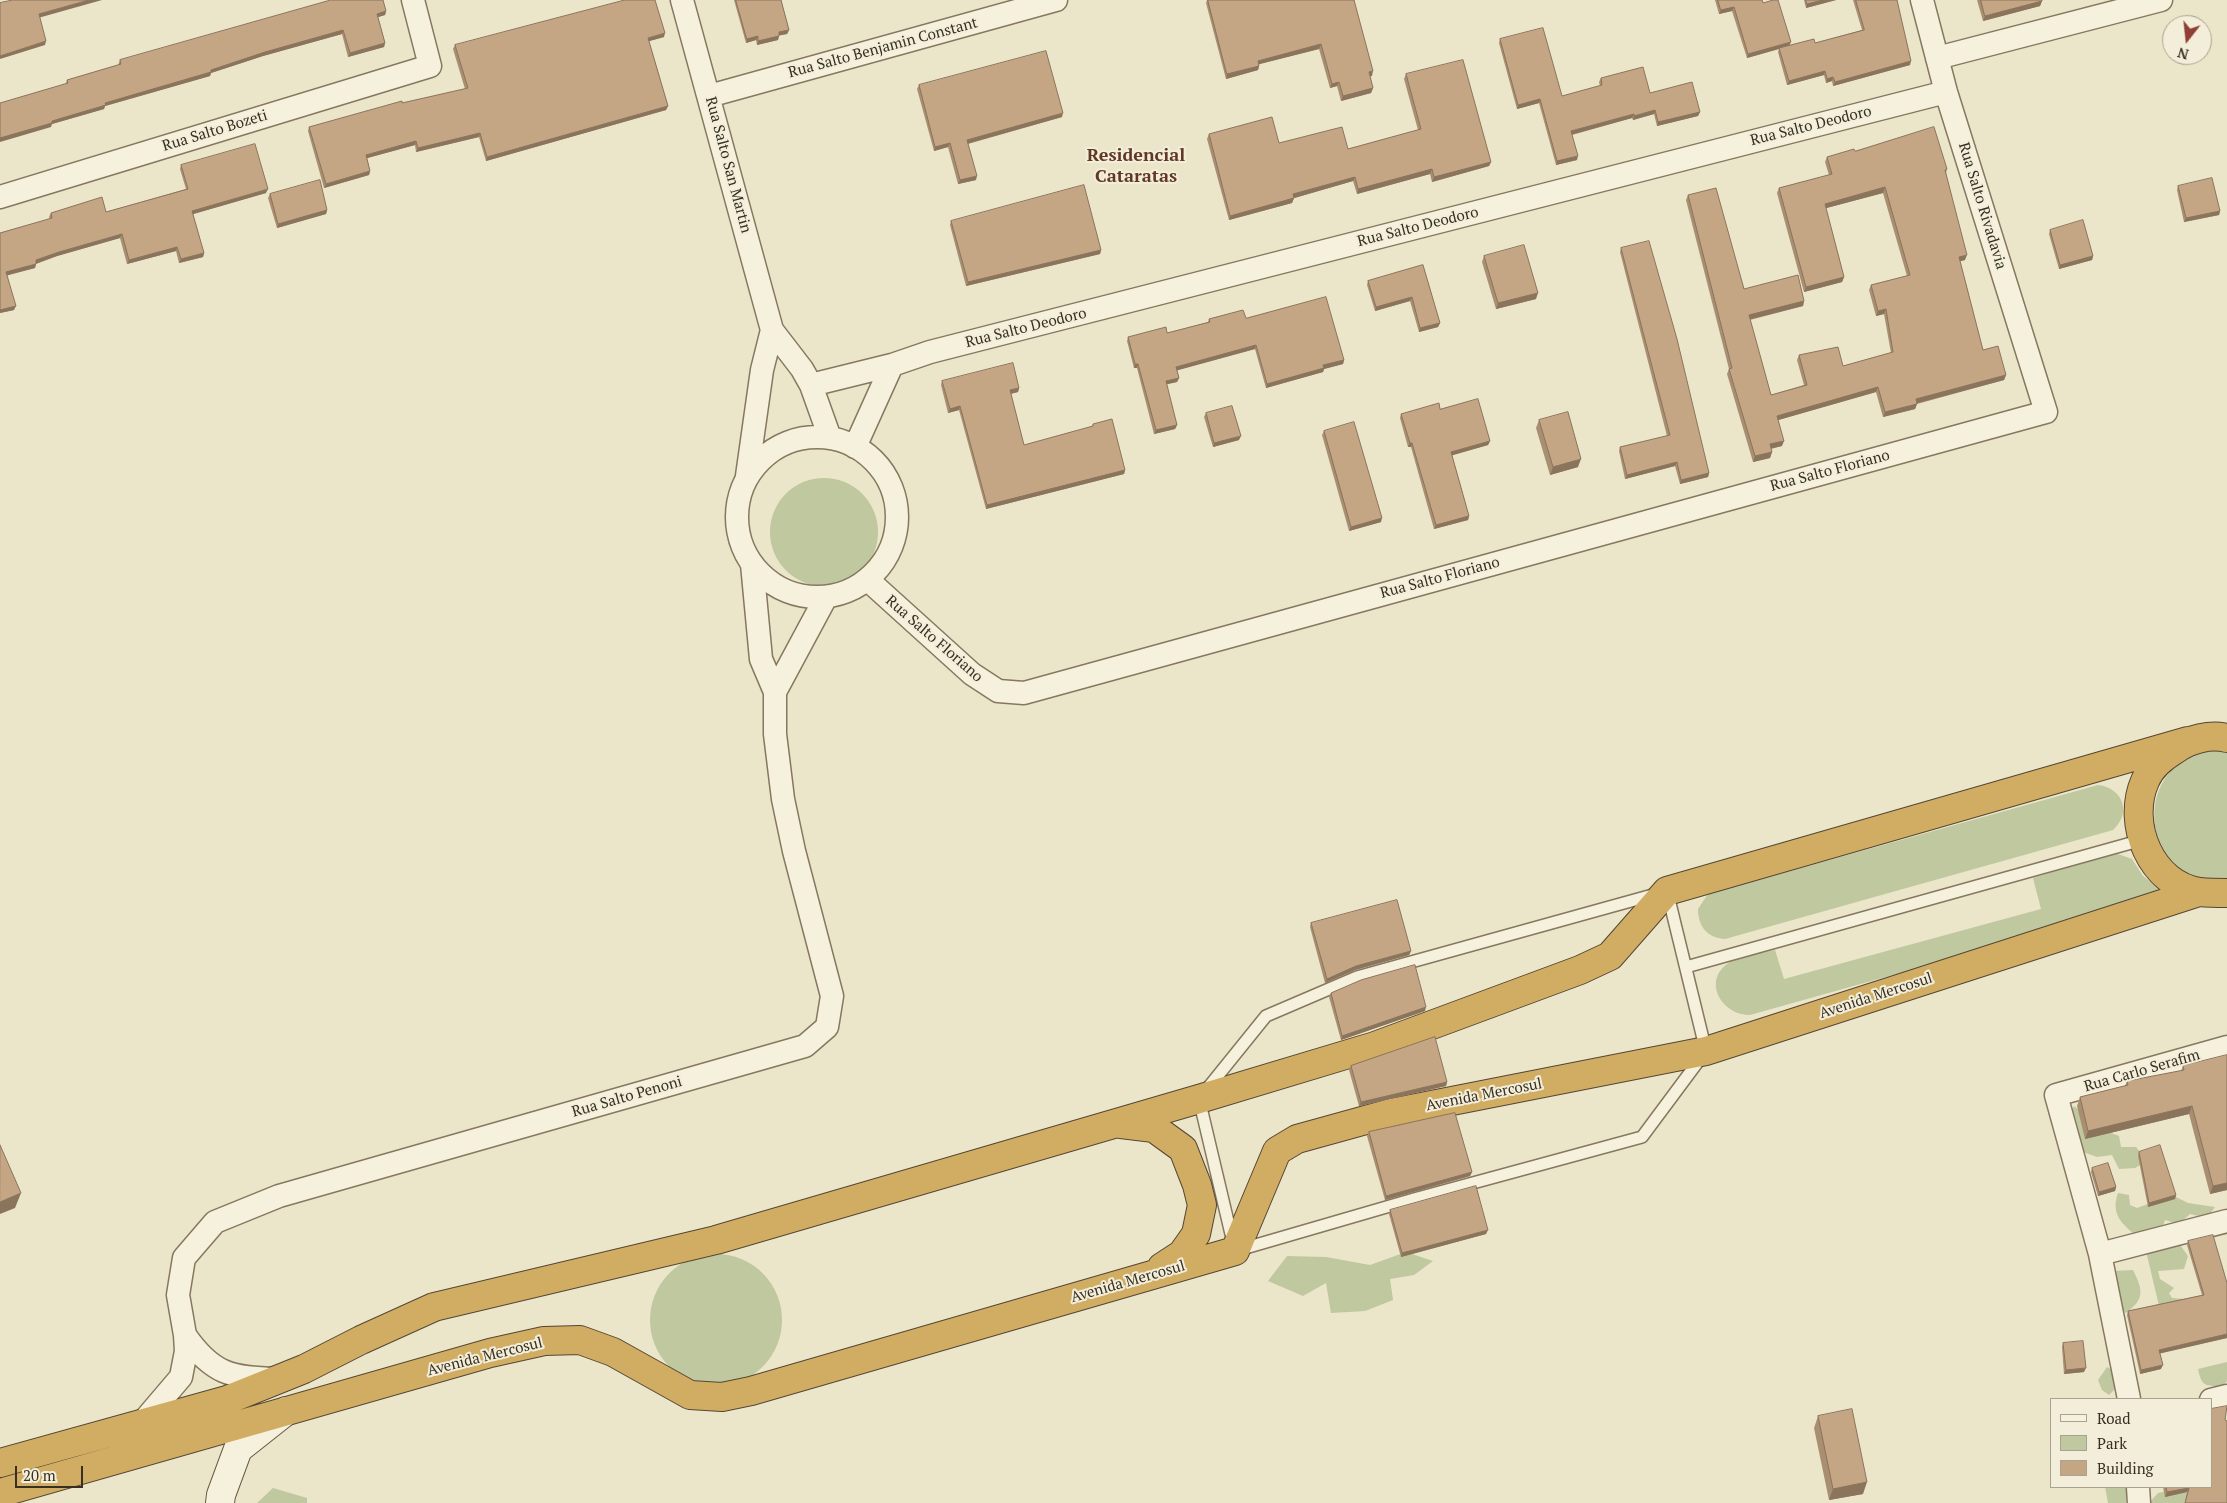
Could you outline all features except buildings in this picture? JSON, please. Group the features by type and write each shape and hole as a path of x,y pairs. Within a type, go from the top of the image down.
{"highway":[{"name":"Avenida Mercosul","path":"1667,891 2188,741 2219,736 2227,738"},
{"name":"Avenida Mercosul","path":"2188,741 2160,760 2145,781 2138,808 2142,840 2154,863 2173,881 2199,892"},
{"path":"0,1463 227,1400 278,1379 434,1307 716,1240 1375,1046 1580,970 1610,956 1667,891"},
{"name":"Avenida Mercosul","path":"0,1494 490,1353 544,1342 580,1340 613,1352 690,1395 722,1397 751,1391 1235,1251 1277,1151 1297,1139 1391,1113 1706,1052 2199,892 2227,893"},
{"path":"1114,1124 1154,1128 1183,1149 1197,1185 1202,1205 1196,1234 1182,1254 1148,1276"}],"main road":[{"path":"220,1503 221,1495 238,1448 286,1411"}],"street":[{"name":"Rua Salto Bozeti","path":"0,197 430,66 413,0"},
{"name":"Rua Salto San Martin","path":"682,0 772,330 811,385 830,438"},
{"name":"Rua Salto Benjamin Constant","path":"709,96 1056,0"},
{"name":"Rua Salto Rivadavia","path":"1922,0 1946,92 2046,412"},
{"path":"1937,58 2161,0"},
{"name":"Rua Salto Deodoro","path":"811,385 892,365 940,350 1946,92"},
{"name":"Rua Salto San Martin","path":"747,476 762,370 772,330"},
{"path":"855,447 892,365"},
{"name":"Rua Salto Floriano","path":"868,580 972,674 998,691 1024,693 2046,412"},
{"path":"808,437 830,438 855,447 876,463 890,485 897,510 895,536 885,560 868,580 848,592 826,597 804,597 782,590 760,575 744,553 736,528 737,501 747,476 764,456 787,442 808,437"},
{"name":"Rua Salto Penoni","path":"141,1424 182,1377 186,1351 186,1335 178,1295 184,1258 215,1222 279,1196 805,1046 827,1026 832,996 782,799 775,734 775,692 761,659 752,564"},
{"name":"Rua Salto Penoni","path":"775,692 826,597"},
{"name":"Rua Carlo Serafim","path":"2100,1254 2056,1095 2227,1046"},
{"path":"2129,1398 2100,1254 2227,1221"},
{"name":"Rua Salto Penoni","path":"186,1335 200,1356 219,1370 238,1376 278,1379"},
{"path":"2212,1400 2227,1396"},
{"path":"2138,1488 2139,1503"}],"lane":[{"path":"1686,967 2142,840"},
{"path":"1667,891 1686,967 1706,1052 1642,1137 1235,1251 1199,1099 1266,1016 1357,977 1667,891"}],"green space":[{"path":"824,478 845,482 862,494 874,511 878,532 874,553 862,570 845,582 824,586 803,582 786,570 774,553 770,532 774,511 786,494 803,482"},
{"path":"2210,751 2227,751 2227,881 2198,878 2189,875 2176,866 2160,842 2154,813 2156,798 2170,772 2188,759"},
{"path":"2098,785 2114,791 2122,802 2122,816 2113,830 1725,939 1709,934 1702,926 1698,915 1698,909 1708,894"},
{"path":"2115,853 2132,859 2143,876 2158,887 2159,893 2153,902 1750,1015 1731,1009 1723,1003 1718,995 1716,987 1717,978 1721,969 1730,962 1752,954 1775,950 1784,979 2041,909 2033,878"},
{"path":"2074,1106 2106,1131 2119,1136 2121,1147 2136,1147 2140,1152 2142,1164 2135,1168 2119,1169 2112,1155 2097,1157 2075,1149 2069,1113"},
{"path":"2118,1193 2129,1195 2130,1205 2137,1208 2172,1195 2188,1203 2215,1207 2207,1218 2190,1214 2179,1224 2165,1220 2161,1231 2139,1238 2123,1224 2117,1213 2116,1201"},
{"path":"2178,1242 2188,1256 2184,1269 2158,1271 2160,1279 2174,1288 2169,1293 2172,1298 2184,1299 2160,1310 2146,1251"},
{"path":"1406,1252 1433,1261 1414,1275 1390,1279 1393,1300 1365,1311 1331,1313 1326,1283 1303,1296 1268,1281 1287,1256 1326,1257 1370,1265"},
{"path":"716,1254 729,1255 741,1259 763,1273 777,1295 781,1307 781,1333 777,1345 763,1367 741,1381 729,1385 716,1386 703,1385 691,1381 669,1367 655,1345 651,1333 650,1320 651,1307 655,1295 669,1273 691,1259 703,1255"},
{"path":"2133,1270 2139,1283 2140,1294 2137,1303 2126,1313 2116,1305 2113,1271"},
{"path":"2227,1362 2227,1381 2223,1386 2208,1385 2203,1382 2198,1369"},
{"path":"2107,1367 2123,1375 2119,1385 2109,1395 2102,1390 2098,1380"},
{"path":"273,1488 307,1498 307,1503 257,1503"},
{"path":"2105,1488 2127,1488 2126,1503 2108,1503"},
{"path":"2186,1488 2191,1498 2189,1503 2149,1503 2158,1493"}],"district":[{"name":"Residencial Cataratas","path":"1136,166"}]}
